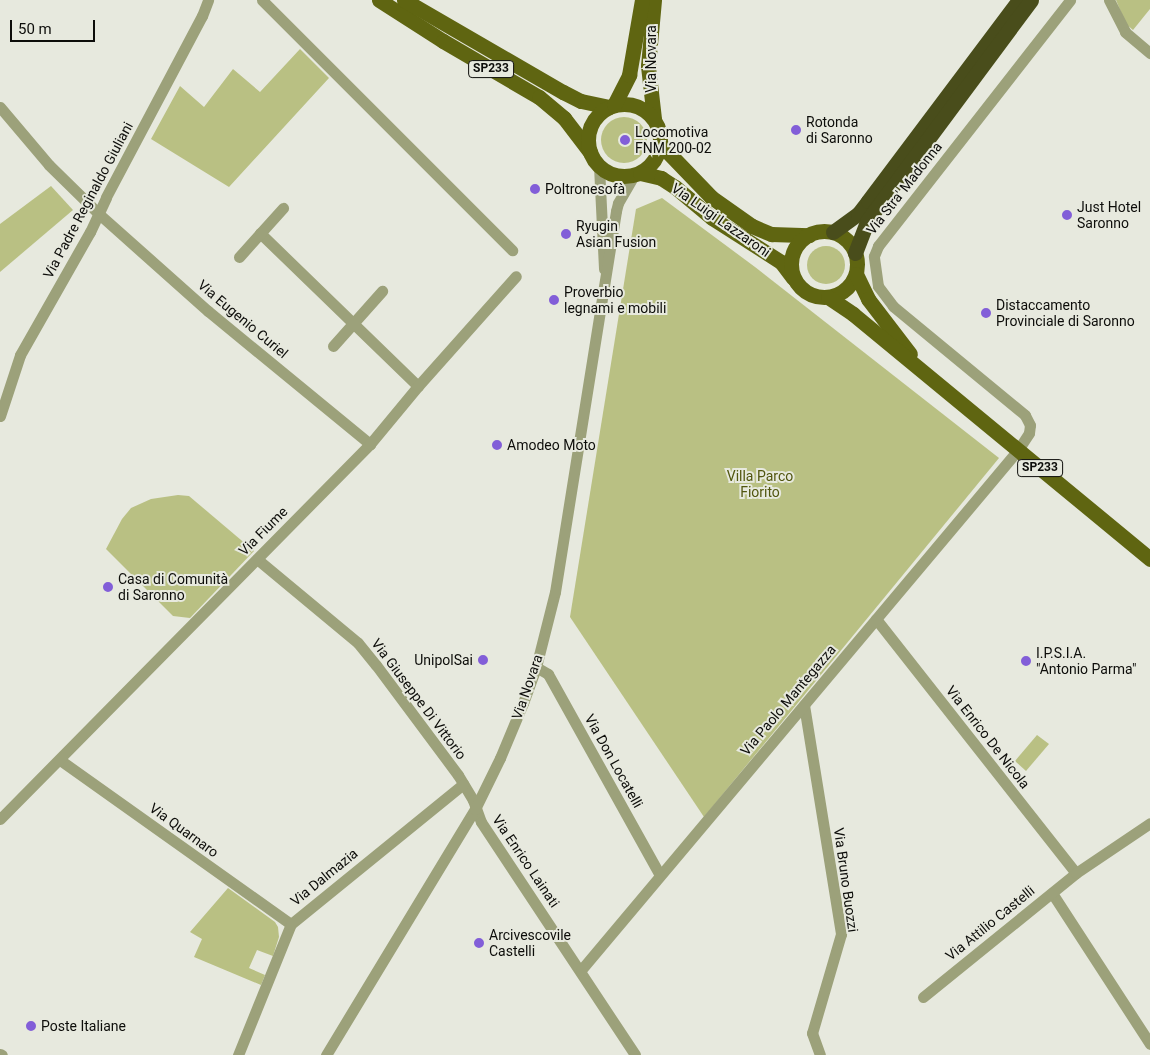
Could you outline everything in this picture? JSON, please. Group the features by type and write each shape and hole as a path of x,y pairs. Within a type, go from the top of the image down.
{"highway":[{"path":"833,232 858,214 1019,0"},
{"path":"855,253 867,221 1031,0"}],"main road":[{"name":"SP233","path":"379,0 443,41 539,97 564,118 599,166 609,173 621,176 637,174"},
{"name":"SP233","path":"404,0 581,101 611,106 625,103 636,105 654,119"},
{"name":"Via Novara","path":"611,106 629,75 642,0"},
{"name":"Via Novara","path":"654,0 648,66 654,119"},
{"path":"590,152 588,138 591,126 598,114 611,106"},
{"path":"637,174 650,166 657,156 660,144 658,126 654,119"},
{"name":"Via Luigi Lazzaroni","path":"660,144 711,197 752,226 771,234 809,235"},
{"name":"Via Luigi Lazzaroni","path":"637,174 661,178 675,187 712,218 781,262 794,280"},
{"path":"794,280 791,264 794,249 809,235 817,232 833,232 850,244 855,253"},
{"name":"SP233","path":"855,253 857,263 856,274 868,299 929,378"},
{"path":"828,297 845,290 856,274"},
{"name":"SP233","path":"794,280 809,294 828,297 853,314 1150,559"}],"street":[{"name":"Via Padre Reginaldo Giuliani","path":"0,416 20,355 99,214 106,197 202,16 208,0"},
{"path":"262,0 512,250"},
{"name":"Via Stra' Madonna","path":"1018,450 1029,433 1030,425 1025,415 893,306 878,286 874,256 878,246 1070,0"},
{"path":"1109,0 1125,32 1150,53"},
{"name":"Via Eugenio Curiel","path":"0,107 49,165 99,214 208,311 370,444"},
{"name":"Via Novara","path":"599,166 599,202 605,274"},
{"name":"Via Novara","path":"326,1055 475,809 500,758 536,667 555,592 618,202 637,174"},
{"path":"239,257 283,208"},
{"path":"260,233 418,386"},
{"name":"Via Fiume","path":"0,819 370,444 418,386 516,276"},
{"path":"333,346 382,291"},
{"name":"Via Paolo Mantegazza","path":"581,970 1018,450"},
{"name":"Via Giuseppe Di Vittorio","path":"257,559 358,643 463,784 473,800 475,809"},
{"name":"Via Enrico De Nicola","path":"876,619 1076,873"},
{"name":"Via Don Locatelli","path":"536,667 548,674 660,875"},
{"name":"Via Bruno Buozzi","path":"804,705 842,934 812,1033 820,1055"},
{"name":"Via Quarnaro","path":"60,760 291,924"},
{"name":"Via Dalmazia","path":"238,1055 291,924 463,784"},
{"name":"Via Enrico Lainati","path":"475,809 481,822 581,970 635,1055"},
{"name":"Via Attilio Castelli","path":"923,997 1076,873 1150,823"},
{"path":"1052,893 1150,1044"}],"green space":[{"path":"1116,0 1150,0 1150,9 1133,30 1126,24"},
{"path":"300,49 329,78 229,187 151,139 180,86 204,107 233,69 260,92"},
{"path":"629,117 641,123 646,131 646,149 641,157 633,162 619,163 607,157 602,149 601,135 607,123 615,118"},
{"path":"51,186 73,210 0,272 0,224"},
{"name":"Villa Parco Fiorito","path":"662,198 755,267 999,458 704,817 570,617 636,209"},
{"path":"826,246 833,247 839,252 844,258 844,272 839,278 833,283 826,284 819,283 813,278 808,272 807,265 808,258 813,252 819,247"},
{"path":"178,495 189,496 254,551 190,618 173,616 106,549 122,519 131,508 151,499"},
{"path":"1037,735 1049,744 1026,771 1015,761"},
{"path":"228,888 275,922 278,927 279,937 273,956 257,950 249,968 265,975 261,985 194,957 202,939 190,932"}],"place":[{"name":"Rotonda di Saronno","path":"796,130"},
{"name":"Locomotiva FNM 200-02","path":"625,140"},
{"name":"Poltronesofà","path":"535,189"},
{"name":"Just Hotel Saronno","path":"1067,215"},
{"name":"Ryugin Asian Fusion","path":"566,234"},
{"name":"Proverbio legnami e mobili","path":"554,300"},
{"name":"Distaccamento Provinciale di Saronno","path":"986,313"},
{"name":"Amodeo Moto","path":"497,445"},
{"name":"Casa di Comunità di Saronno","path":"108,587"},
{"name":"UnipolSai","path":"483,660"},
{"name":"I.P.S.I.A. \"Antonio Parma\"","path":"1026,661"},
{"name":"Arcivescovile Castelli","path":"479,943"},
{"name":"Poste Italiane","path":"31,1026"}]}
